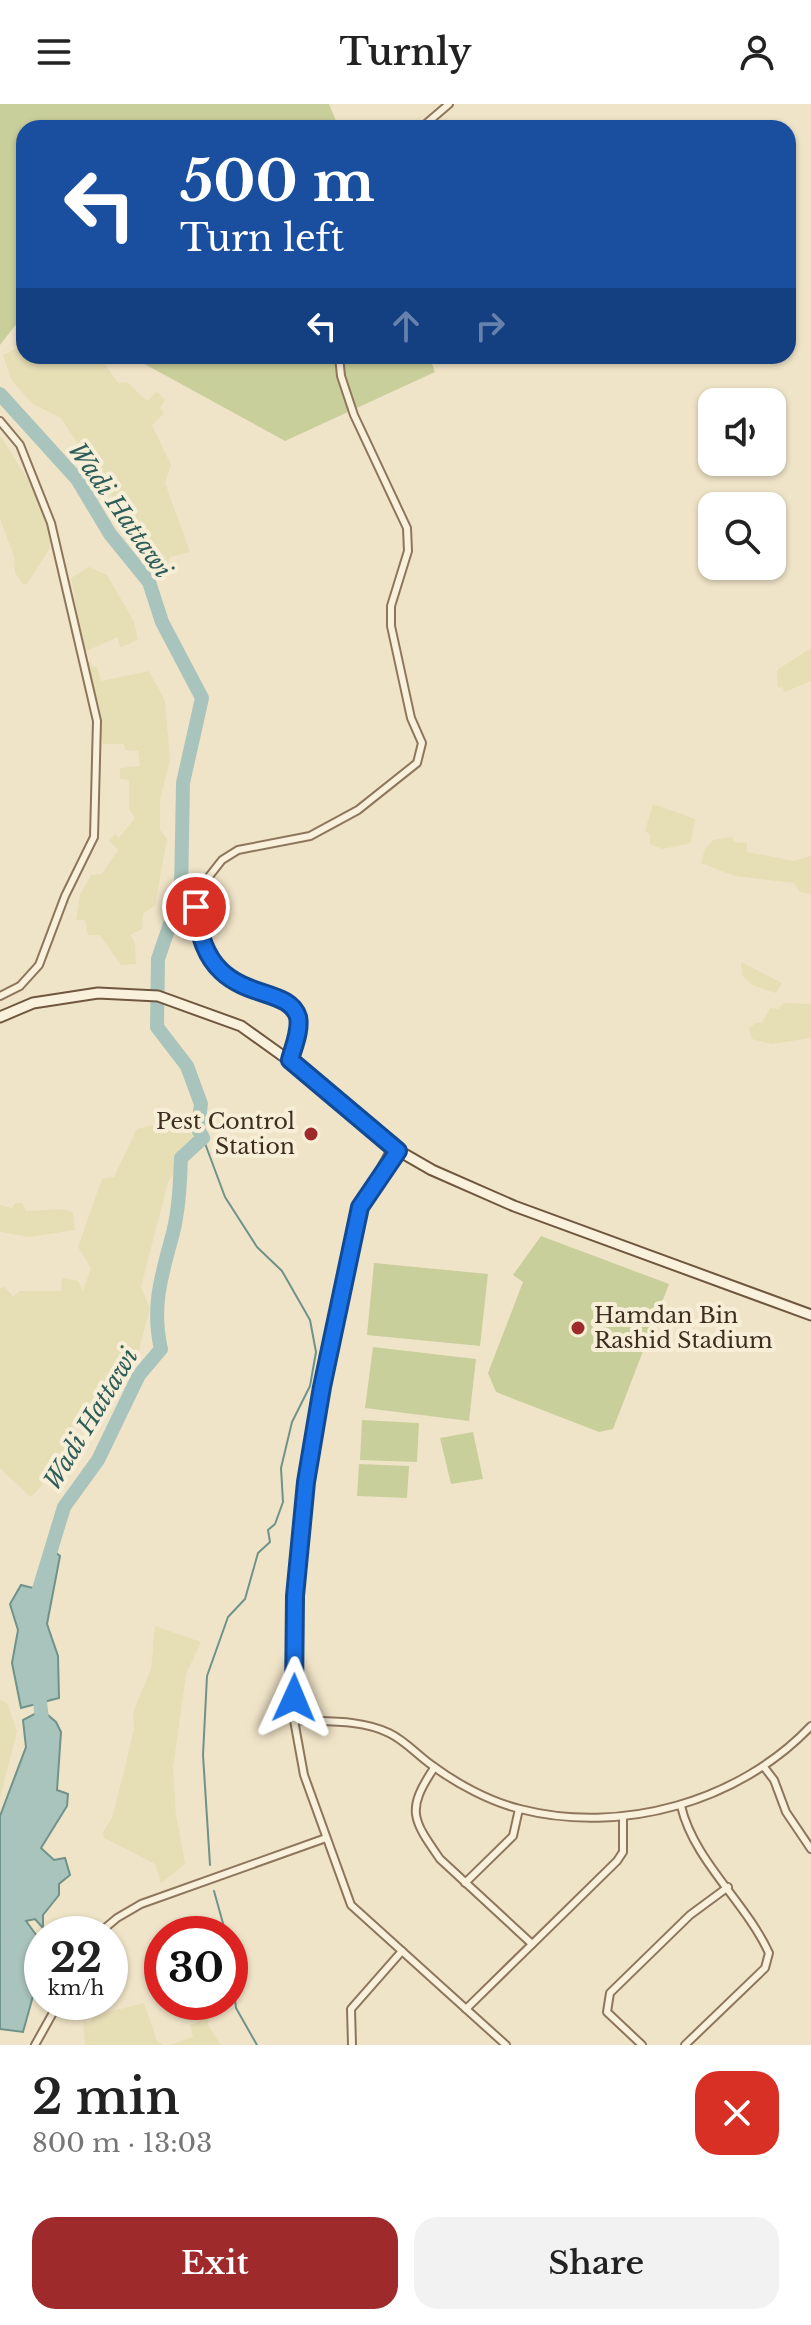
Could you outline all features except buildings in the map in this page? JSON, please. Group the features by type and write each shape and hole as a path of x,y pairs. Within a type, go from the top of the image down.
{"street":[{"path":"430,120 449,104"},
{"path":"290,1060 298,1027 296,1013 286,1004 225,976 210,960 198,926 200,888 222,860 238,850 310,836 358,810 417,763 422,743 411,718 391,626 391,606 408,551 407,528 354,415 340,364"},
{"path":"0,421 20,445 51,523 97,721 94,837 65,896 39,965 20,986 0,996"},
{"path":"2,1015 33,1003 98,993 158,996 241,1026 290,1060 395,1149 432,1170 514,1206 811,1315"},
{"path":"395,1149 360,1207 306,1482 295,1596 294,1720 304,1775 351,1905 506,2045"},
{"path":"294,1720 362,1724 380,1729 434,1768 519,1809 623,1818 681,1806 764,1767 811,1726"},
{"path":"764,1767 774,1780 786,1812 811,1849"},
{"path":"434,1768 417,1794 414,1806 417,1818 440,1859 532,1944"},
{"path":"681,1806 693,1841 764,1941 769,1960 758,1976 685,2045"},
{"path":"465,1883 513,1836 519,1809"},
{"path":"466,2009 623,1852 623,1818"},
{"path":"120,1916 141,1904 326,1838"},
{"path":"642,2045 607,2012 610,1993 690,1915 728,1887"},
{"path":"352,2045 351,2009 402,1951"},
{"path":"35,2045 49,2020"}],"shaded area":[{"path":"16,349 16,364 105,364 118,383 127,382 147,401 157,392 165,400 160,408 164,413 152,425 171,465 165,483 190,552 170,557 168,564 159,568 61,418 33,404 12,381 3,355"},
{"path":"0,435 37,494 50,532 50,548 27,584 23,585 15,572 14,556 0,519"},
{"path":"89,567 107,575 134,622 138,639 120,647 118,637 84,652 71,578"},
{"path":"811,648 811,681 785,692 782,687 778,688 777,670"},
{"path":"90,661 92,667 97,666 101,681 149,671 165,701 170,760 160,800 160,830 167,839 155,905 143,914 142,929 130,935 135,943 136,964 121,965 100,935 88,935 85,920 76,920 80,895 91,875 102,874 118,850 109,840 115,834 119,838 135,818 129,809 129,780 120,779 120,768 140,766 138,751 125,750 124,744 103,744 86,662"},
{"path":"653,804 695,819 691,843 663,849 650,844 650,834 645,831"},
{"path":"732,837 734,842 747,843 747,852 794,861 811,856 811,894 800,892 794,883 735,876 701,863 705,849 713,840"},
{"path":"741,962 782,983 776,993 752,985 742,975"},
{"path":"784,1003 811,1004 811,1038 771,1044 752,1039 749,1029 755,1023 762,1023 770,1008 778,1009"},
{"path":"154,1125 173,1133 178,1127 189,1126 196,1140 168,1182 141,1287 150,1308 139,1350 97,1407 62,1438 71,1446 69,1456 31,1497 0,1468 0,1288 5,1287 13,1297 20,1291 61,1291 62,1278 78,1281 83,1291 91,1268 78,1247 102,1179 114,1177 137,1129"},
{"path":"15,1203 22,1203 26,1211 64,1209 73,1213 75,1230 29,1237 0,1232 0,1205 12,1208"},
{"path":"155,1626 201,1642 186,1674 173,1768 176,1815 185,1864 161,1883 155,1864 104,1838 103,1832 112,1818 124,1772 134,1728 133,1712 151,1669"},
{"path":"0,1700 7,1703 17,1731 0,1798"},
{"path":"144,2003 144,2020 150,2020 157,2041 163,2045 85,2045 83,2021 128,2020 128,2007"},
{"path":"209,2020 208,2025 221,2045 170,2045 193,2037 190,2025"}],"green space":[{"path":"0,104 329,104 336,120 16,120 16,324 0,345"},
{"path":"145,364 432,364 435,372 285,441"},
{"name":"Hamdan Bin Rashid Stadium","path":"541,1236 669,1284 613,1429 599,1432 496,1392 488,1373 523,1282 513,1275"},
{"path":"374,1263 488,1274 480,1346 367,1335"},
{"path":"373,1347 476,1359 469,1421 365,1408"},
{"path":"362,1420 419,1423 417,1462 360,1460"},
{"path":"473,1432 483,1479 451,1484 440,1438"},
{"path":"359,1464 409,1466 407,1498 357,1496"}],"water":[{"path":"51,1549 60,1556 47,1624 58,1656 59,1698 21,1708 12,1663 18,1630 10,1604 21,1585 33,1588 44,1581 44,1566"},
{"path":"42,1710 56,1722 61,1732 57,1790 68,1794 67,1806 41,1848 54,1860 65,1858 70,1875 59,1884 59,1895 43,1916 24,1916 26,2020 23,2032 0,2029 0,1816 26,1747 23,1720"}],"waterway":[{"name":"Wadi Hattawi","path":"0,394 77,479 110,534 149,582 162,622 202,698 183,783 181,892 158,959 157,1027 187,1066 201,1104 198,1129 203,1138 181,1158 177,1215 158,1304 161,1349 139,1375 98,1460 64,1507 36,1599"},
{"path":"203,1138 225,1197 257,1247 282,1271 310,1320 316,1352 310,1386 292,1422 281,1468 283,1502 275,1524 268,1530 270,1542 258,1553 245,1599 228,1617 207,1676 203,1755 210,1865"},
{"name":"Wadi Hattawi","path":"38,1683 43,1730"},
{"path":"214,1891 221,1916"},
{"path":"243,2020 257,2045"}],"place":[{"name":"Pest Control Station","path":"311,1134"},
{"name":"Hamdan Bin Rashid Stadium","path":"578,1328"}],"route":[{"path":"196,907 204,951 216,969 235,982 286,1004 296,1013 298,1027 290,1060 398,1151 360,1207 322,1387 306,1482 295,1596 294,1698"}]}
